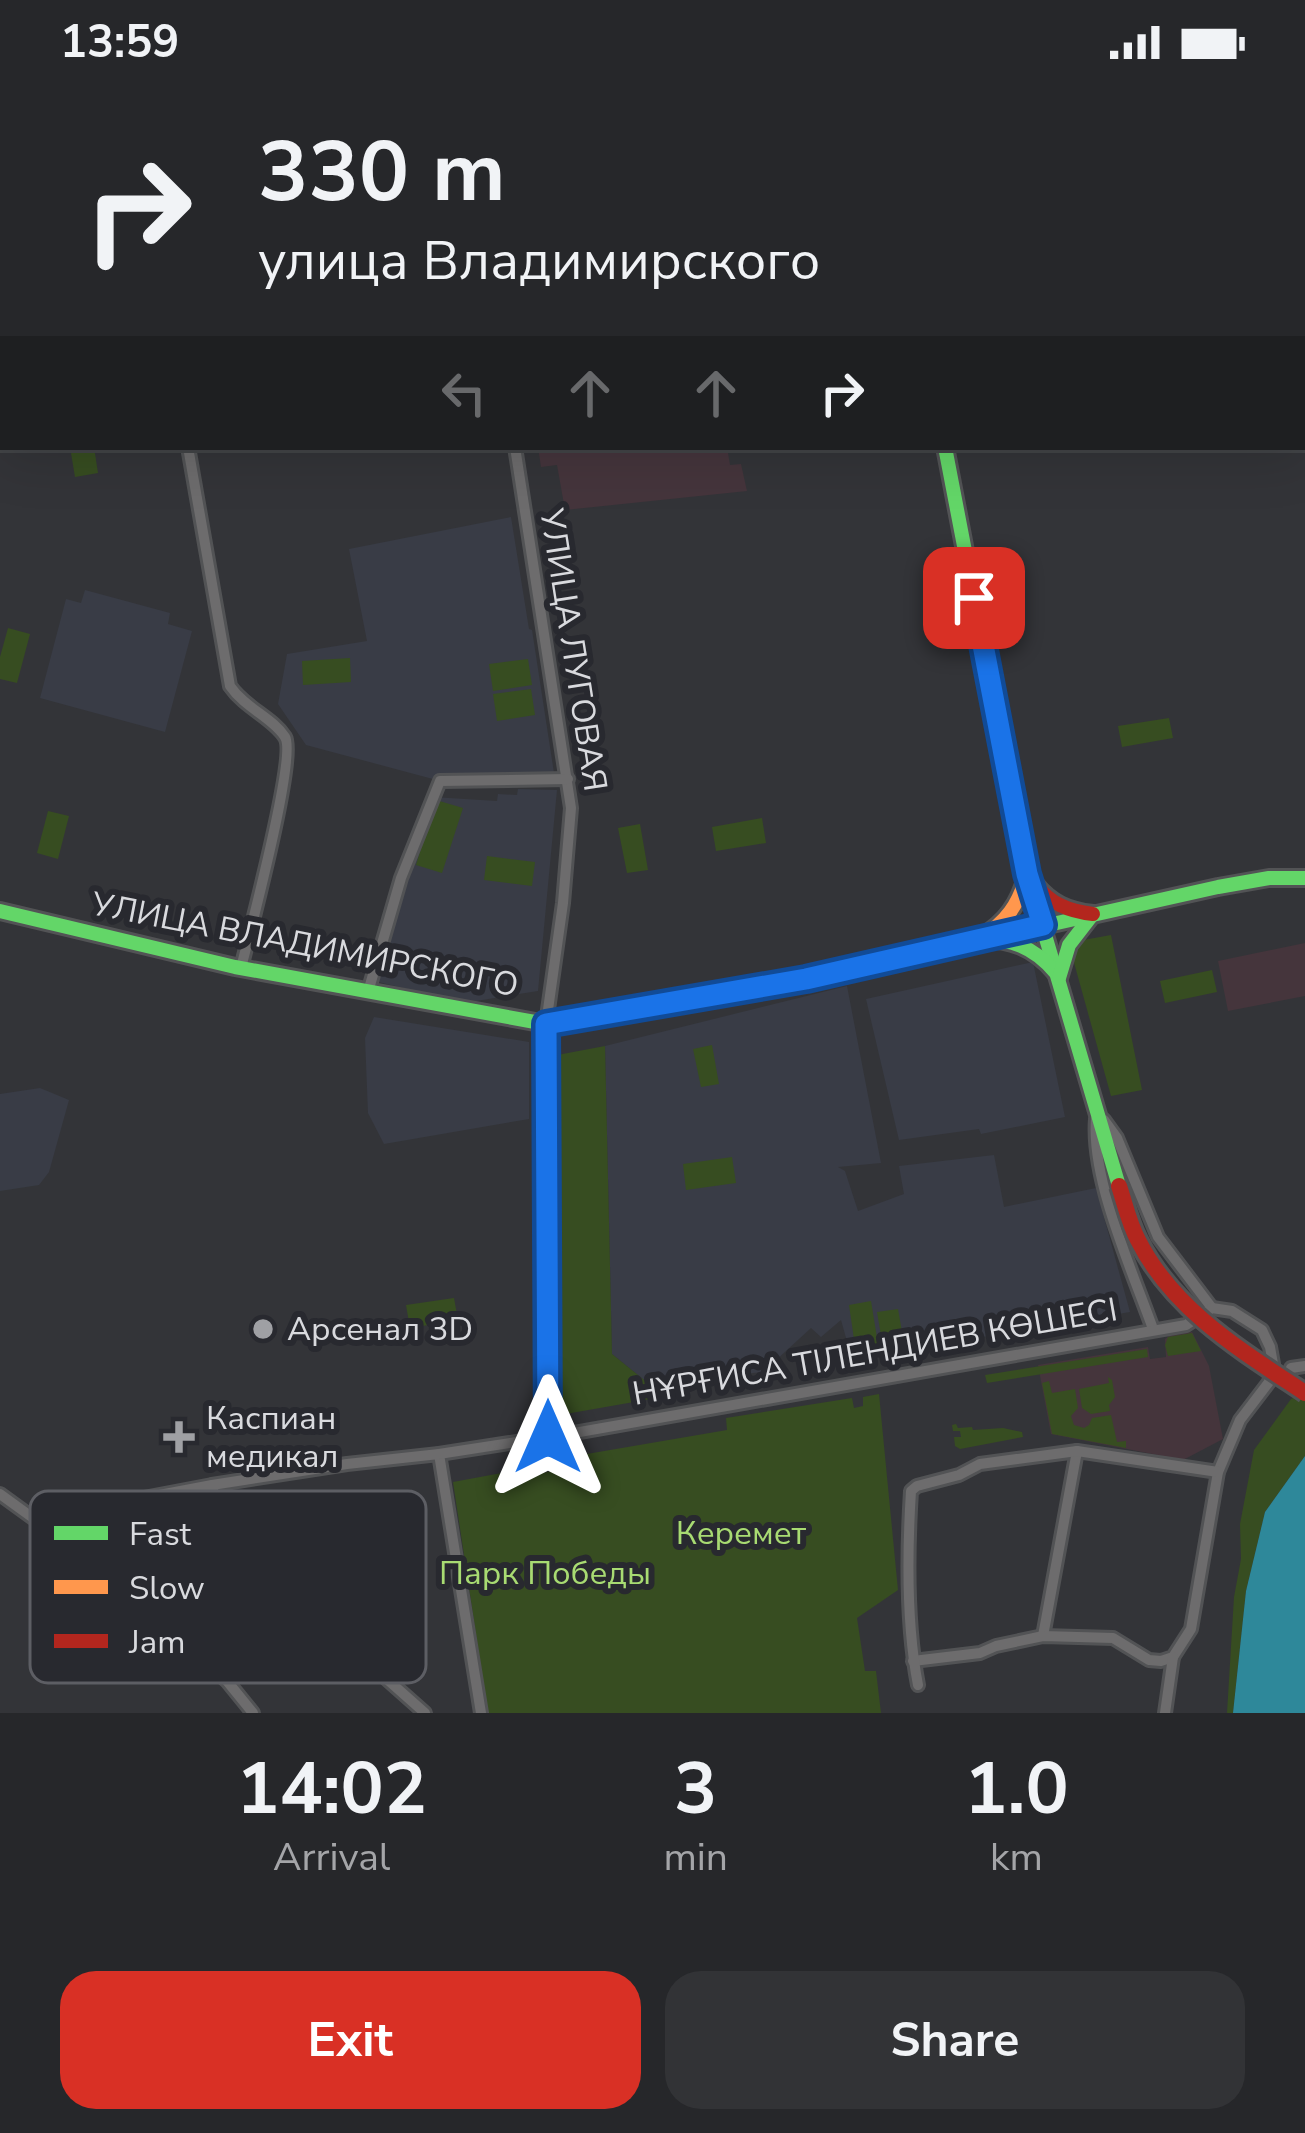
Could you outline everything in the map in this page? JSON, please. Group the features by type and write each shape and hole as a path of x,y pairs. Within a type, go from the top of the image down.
{"main road":[{"path":"946,450 1027,874 1138,1241 1168,1286 1205,1326 1305,1393"},
{"path":"1027,874 1056,905 1093,914"},
{"path":"978,939 1011,914 1027,874"},
{"name":"УЛИЦА ВЛАДИМИРСКОГО","path":"0,911 241,968 546,1024 806,979 1269,878 1305,878"},
{"path":"1059,979 1069,945 1093,914"},
{"path":"978,939 1028,946 1059,979"}],"street":[{"path":"189,450 230,686 238,699 284,735 288,745 284,784 241,968"},
{"name":"УЛИЦА ЛУГОВАЯ","path":"514,450 571,808 546,1024 548,1437"},
{"path":"368,992 401,878 440,782 568,779"},
{"path":"1096,1110 1117,1138 1159,1237 1212,1308 1232,1311 1262,1330 1273,1364 1269,1382 1240,1420 1218,1472 1191,1628 1173,1657 1165,1713"},
{"path":"1096,1110 1094,1143 1105,1190 1153,1330"},
{"name":"НҰРҒИСА ТІЛЕНДИЕВ КӨШЕСІ","path":"180,1491 548,1437 1186,1325 1212,1308"},
{"path":"1291,1368 1305,1366"},
{"path":"918,1685 908,1530 911,1491 917,1486 980,1464 1077,1451 1218,1472"},
{"path":"1042,1636 1077,1451"},
{"path":"439,1454 481,1713"},
{"path":"212,1485 213,1491"},
{"path":"0,1494 30,1516"},
{"path":"913,1660 980,1653 1042,1636 1113,1639 1149,1660 1173,1657"},
{"path":"227,1683 253,1713"},
{"path":"391,1683 425,1713"}],"shaded area":[{"path":"538,450 728,450 730,465 741,464 747,491 565,510 557,465 541,467"},
{"path":"511,517 554,773 444,782 306,745 278,704 287,654 367,641 349,549"},
{"path":"85,590 170,613 168,624 192,631 165,732 40,698 66,599 81,603"},
{"path":"518,789 557,790 538,991 476,1001 378,982 433,797 497,801 498,794 517,795"},
{"path":"1305,943 1305,996 1228,1011 1218,961"},
{"path":"1033,962 1065,1117 981,1134 979,1129 899,1140 866,999"},
{"path":"847,986 881,1163 838,1167 845,1171 858,1211 904,1194 899,1166 994,1155 1004,1207 1096,1188 1130,1312 852,1359 841,1320 821,1337 811,1328 763,1372 649,1384 612,1354 605,1046"},
{"path":"374,1017 529,1042 529,1119 384,1144 368,1113 365,1038"},
{"path":"40,1088 69,1100 49,1172 39,1185 0,1191 0,1094"},
{"path":"1192,1332 1209,1366 1223,1439 1183,1460 1051,1434 1038,1365 1148,1347 1150,1359 1166,1357 1165,1339"}],"green space":[{"path":"70,450 94,450 98,473 75,477"},
{"path":"8,628 30,634 17,683 0,679"},
{"path":"350,658 351,682 303,685 302,661"},
{"path":"528,659 532,685 493,691 489,664"},
{"path":"531,689 535,715 497,721 493,694"},
{"path":"1169,718 1173,738 1122,747 1118,726"},
{"path":"436,800 463,808 442,873 416,865"},
{"path":"48,811 69,816 58,859 37,853"},
{"path":"762,818 766,843 716,851 712,827"},
{"path":"640,824 648,870 627,873 618,828"},
{"path":"487,856 535,862 532,886 484,880"},
{"path":"1111,935 1142,1090 1111,1096 1073,959 1078,941"},
{"path":"1212,970 1217,992 1165,1003 1160,981"},
{"path":"712,1045 719,1084 701,1087 693,1049"},
{"path":"605,1046 612,1354 649,1384 651,1399 560,1415 551,1310 552,1056"},
{"path":"732,1157 736,1183 686,1190 683,1164"},
{"path":"454,1298 458,1320 410,1328 406,1305"},
{"path":"871,1301 879,1350 856,1353 849,1305"},
{"path":"898,1309 904,1343 883,1347 877,1312"},
{"path":"1192,1333 1201,1351 1168,1356 1168,1337"},
{"path":"1147,1349 1148,1357 987,1383 985,1375"},
{"path":"1108,1377 1115,1397 1110,1411 1091,1414 1082,1408 1079,1389 1109,1383"},
{"path":"1049,1381 1052,1393 1075,1389 1074,1425 1084,1428 1092,1418 1111,1415 1117,1442 1126,1441 1126,1448 1052,1434 1042,1383"},
{"path":"1305,1391 1305,1456 1265,1512 1246,1591 1233,1713 1227,1713 1240,1524 1254,1450 1291,1399"},
{"path":"879,1394 898,1590 857,1618 865,1671 876,1671 881,1713 488,1713 453,1482 507,1472 519,1478 557,1470 575,1456 727,1430 726,1418 852,1398 854,1408 863,1406 863,1397"},
{"path":"956,1424 973,1430 1003,1428 1022,1432 1023,1437 960,1449 955,1446 954,1437 961,1437 960,1431 953,1431"}],"water":[{"path":"1305,1456 1305,1713 1233,1713 1246,1591 1265,1512"}],"traffic: fast":[{"path":"946,450 1027,874 1119,1186"},
{"path":"0,911 235,967 546,1024 806,979 1218,887 1269,878 1305,878"},
{"path":"1059,978 1069,945 1093,914"},
{"path":"978,939 1021,946 1055,972"}],"traffic: slow":[{"path":"980,938 1010,912 1027,875"}],"traffic: jam":[{"path":"1035,884 1061,905 1093,914"},
{"path":"1119,1186 1138,1240 1170,1288 1211,1327 1305,1393"}],"place":[{"name":"Арсенал 3D","path":"263,1329"},
{"name":"Каспиан медикал","path":"179,1437"}],"route":[{"path":"548,1437 546,1024 806,979 1043,925 1027,874 974,598"}],"park label":[{"name":"Керемет","path":"741,1533"},
{"name":"Парк Победы","path":"545,1573"}]}
